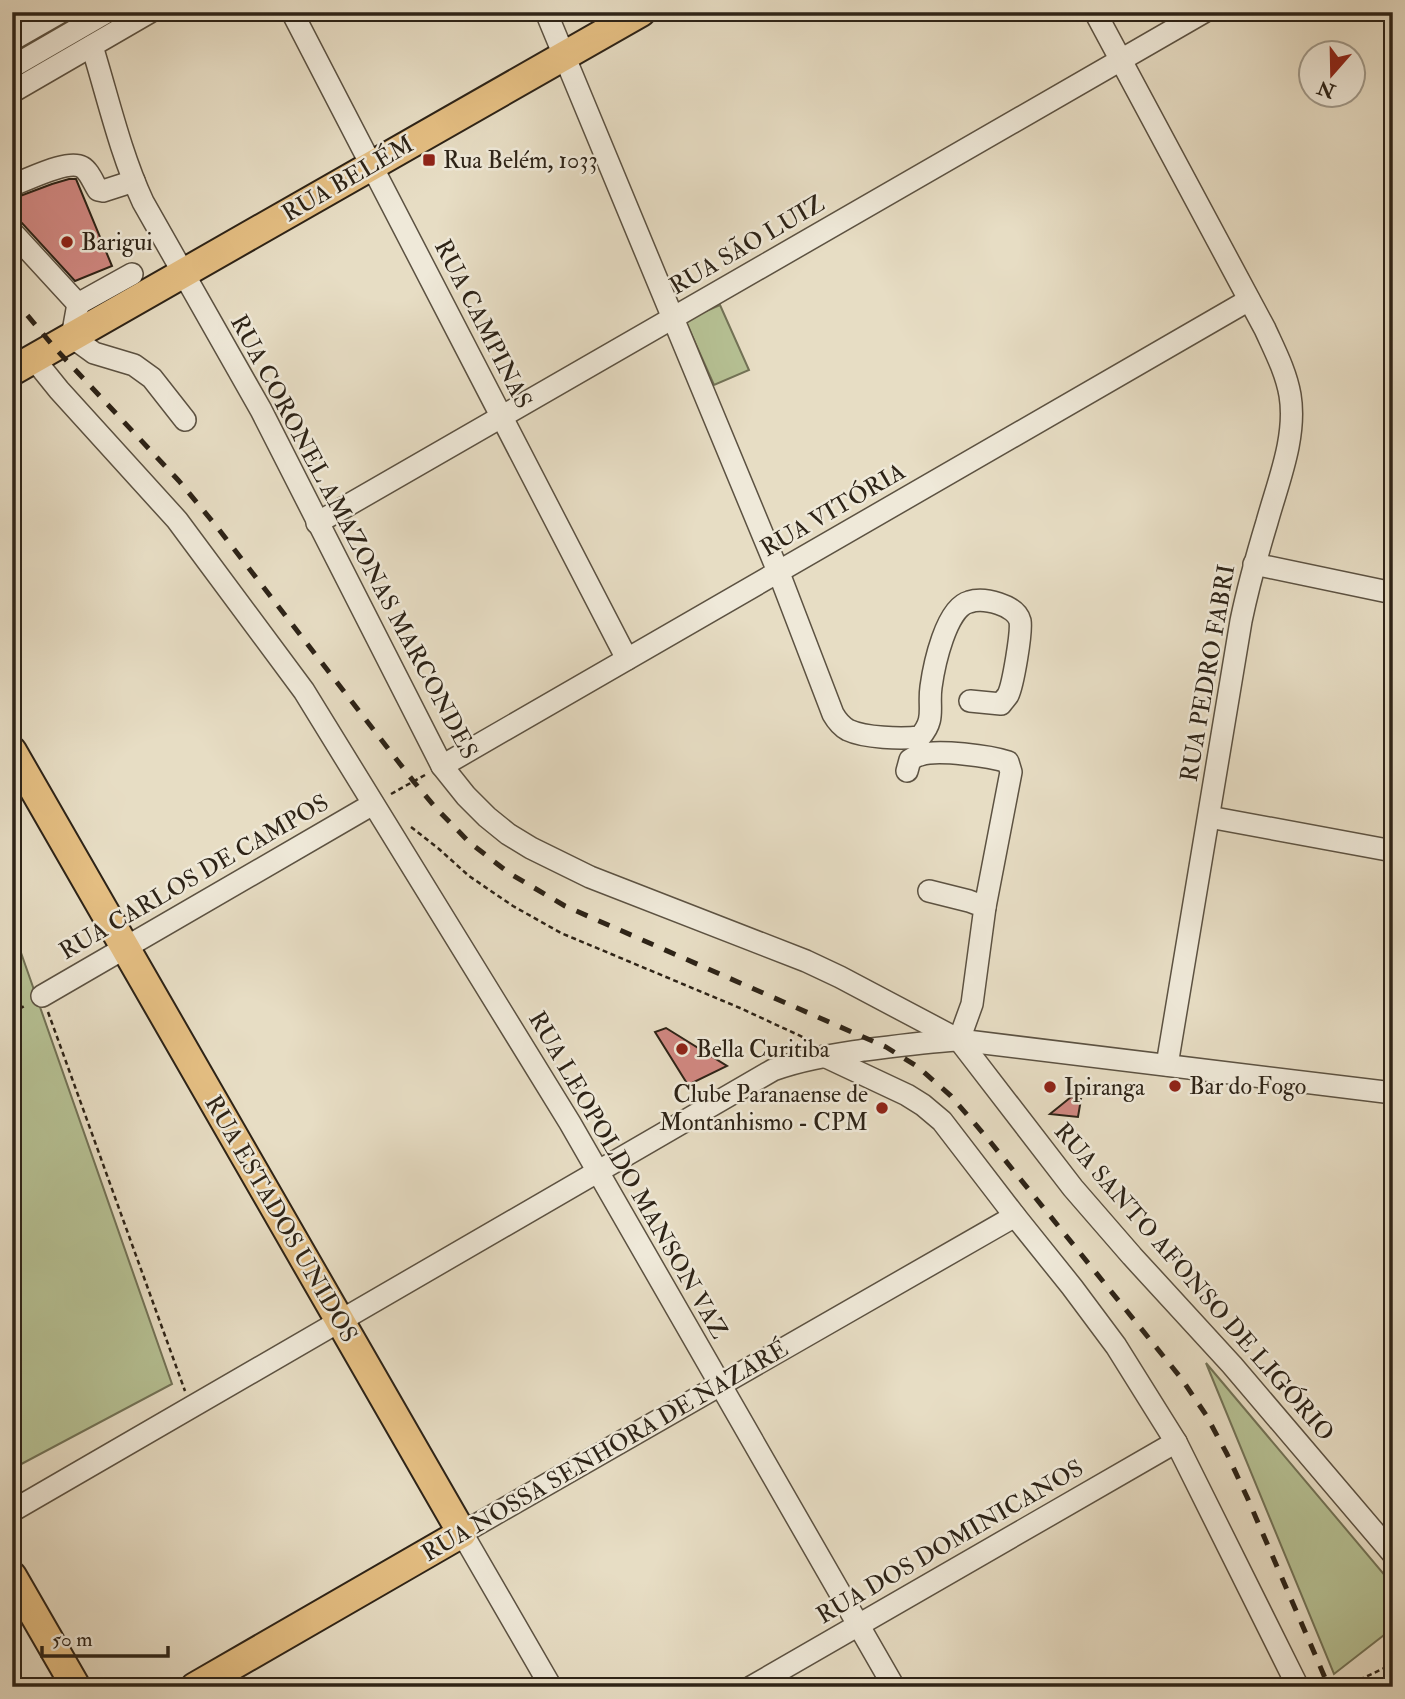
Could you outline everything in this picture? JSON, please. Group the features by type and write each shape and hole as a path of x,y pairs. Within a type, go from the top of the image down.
{"main road":[{"name":"RUA BELÉM","path":"43,353 132,284 184,273 641,12"},
{"name":"RUA ESTADOS UNIDOS","path":"12,751 462,1533"},
{"name":"RUA NOSSA SENHORA DE NAZARÉ","path":"195,1687 462,1533"},
{"path":"12,1576 76,1687"}],"street":[{"path":"12,40 61,12"},
{"path":"12,67 107,12"},
{"path":"12,92 150,12"},
{"name":"RUA CAMPINAS","path":"292,12 627,659"},
{"path":"546,12 778,572 832,714 839,724 849,731 902,739 920,737 928,728 930,688 951,618 959,607 969,601 1004,605 1017,613 1021,624 1008,694 1001,704 970,701"},
{"name":"RUA PEDRO FABRI","path":"1095,12 1250,300 1278,356 1287,379 1290,398 1291,419 1284,464 1254,564 1236,648 1167,1065"},
{"name":"RUA SÃO LUIZ","path":"317,523 1204,12"},
{"name":"RUA CORONEL AMAZONAS MARCONDES","path":"92,46 115,128 143,202 261,410 442,766 466,796 508,834 539,853 590,877 840,976 959,1040 1393,1093"},
{"path":"12,186 69,164 80,165 87,171 98,190 103,191 134,181"},
{"path":"12,232 78,304"},
{"path":"43,353 78,304 132,284"},
{"name":"RUA VITÓRIA","path":"442,766 1250,300"},
{"path":"43,353 94,353 134,365 152,378 185,419"},
{"name":"RUA LEOPOLDO MANSON VAZ","path":"43,353 59,390 177,520 304,691 570,1123 894,1687"},
{"path":"1254,564 1393,593"},
{"path":"12,1511 773,1070 824,1056 923,1042 959,1040 972,1004 985,907 1010,772 1008,762 997,758 934,752 910,760 908,771"},
{"name":"RUA CARLOS DE CAMPOS","path":"42,996 373,803"},
{"path":"1209,817 1393,851"},
{"path":"929,891 985,907"},
{"name":"RUA SANTO AFONSO DE LIGÓRIO","path":"959,1040 1073,1188 1232,1365 1393,1554"},
{"path":"824,1056 907,1096 942,1121 1072,1287 1116,1346 1176,1442 1297,1687"},
{"name":"RUA NOSSA SENHORA DE NAZARÉ","path":"462,1533 1015,1216"},
{"name":"RUA DOS DOMINICANOS","path":"751,1687 1176,1442"},
{"name":"RUA ESTADOS UNIDOS","path":"462,1533 551,1687"}],"path":[{"path":"373,803 414,782"},
{"path":"403,821 469,876 513,906 561,933 740,1008 808,1040"},
{"path":"42,996 179,1372"},
{"path":"1344,1687 1393,1664"}],"green space":[{"path":"720,305 749,370 714,385 685,320"},
{"path":"12,927 172,1384 12,1469"},
{"path":"1206,1363 1393,1585 1393,1628 1334,1674"}],"building":[{"name":"Barigui","path":"76,179 112,266 75,281 22,223 12,218 12,199"},
{"name":"Bella Curitiba","path":"666,1028 727,1066 688,1085 655,1032"},
{"path":"1071,1097 1081,1099 1078,1117 1050,1114"}],"railway":[{"path":"12,297 54,347 179,481 414,782 469,842 509,873 565,906 886,1047 918,1067 951,1096 1181,1378 1206,1415 1247,1497 1329,1687"}],"place":[{"name":"Rua Belém, 1033","path":"429,160"},
{"name":"Barigui","path":"67,242"},
{"name":"Bella Curitiba","path":"682,1049"},
{"name":"Bar do Fogo","path":"1175,1086"},
{"name":"Ipiranga","path":"1050,1087"},
{"name":"Clube Paranaense de Montanhismo - CPM","path":"882,1108"}]}
